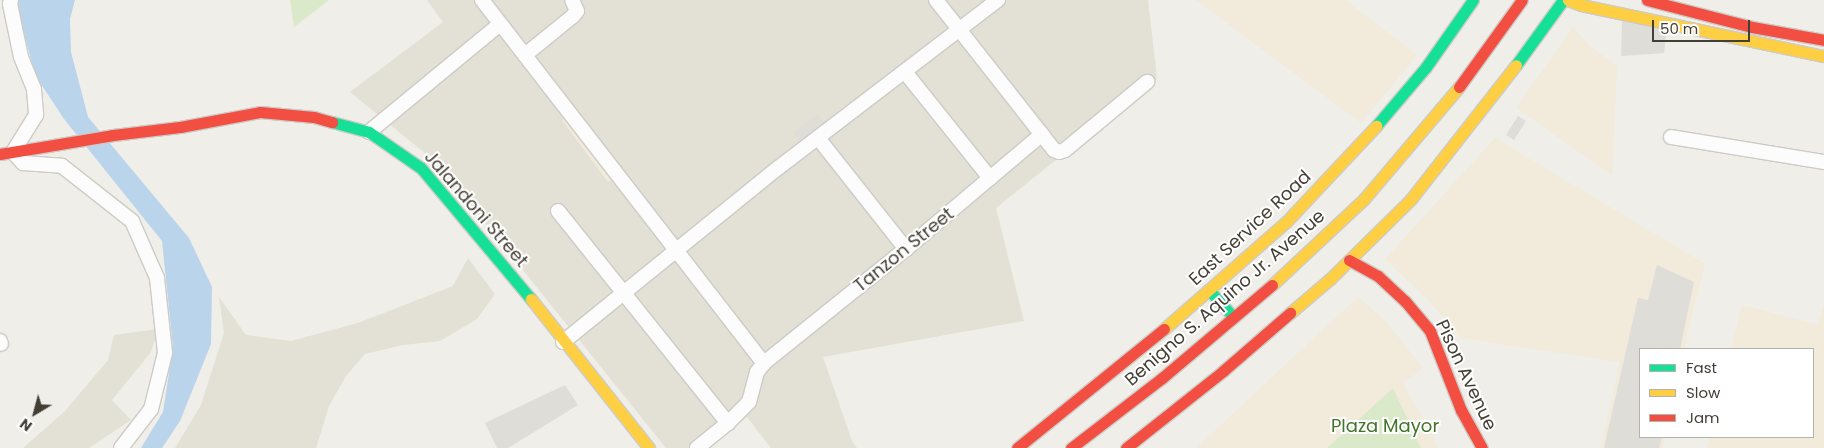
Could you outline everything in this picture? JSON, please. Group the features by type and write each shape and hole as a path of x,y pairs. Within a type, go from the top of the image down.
{"main road":[{"name":"East Service Road","path":"1017,448 1209,290 1286,222 1377,126 1426,67 1473,0"},
{"name":"Benigno S. Aquino Jr. Avenue","path":"1071,448 1162,378 1311,251 1364,199 1410,153 1522,0"},
{"path":"1126,448 1260,340 1349,260 1411,199 1429,170 1498,91 1563,0"},
{"path":"1568,0 1581,5 1824,56"},
{"path":"1647,0 1752,27 1824,40"},
{"name":"Jalandoni Street","path":"12,152 113,135 180,127 260,112 314,117 370,132 421,168 491,249 562,342 649,448"},
{"name":"Pison Avenue","path":"1349,260 1378,276 1405,301 1430,331 1462,410 1482,448"},
{"path":"1209,290 1233,317"}],"street":[{"path":"11,0 10,4 21,56 34,90 36,115 12,152 23,163 62,166 132,221 157,278 164,353 151,409 121,448"},
{"path":"482,0 764,363 757,372 749,402 728,424 697,448"},
{"path":"525,55 573,16 577,11 572,0"},
{"path":"936,0 1054,150 1059,152 1065,150 1147,82"},
{"path":"562,342 818,138 998,0"},
{"path":"370,132 500,24"},
{"path":"905,72 990,178"},
{"name":"Tanzon Street","path":"764,363 906,249 1042,134"},
{"path":"1671,137 1824,162"},
{"path":"818,138 906,249"},
{"path":"558,211 728,424"}],"shaded area":[{"path":"427,0 1148,0 1157,79 996,208 1024,321 823,357 852,441 857,448 771,448 747,417 704,448 666,448 437,163 350,92 443,22"},
{"path":"1196,0 1345,0 1417,55 1361,123"},
{"path":"1622,21 1667,28 1664,53 1621,56"},
{"path":"1573,27 1590,46 1617,66 1612,175 1516,108"},
{"path":"818,114 835,137 809,155 793,132"},
{"path":"1518,116 1526,121 1514,140 1506,135"},
{"path":"568,117 614,177 608,182 562,120"},
{"path":"1495,138 1705,264 1684,348 1639,348 1639,438 1665,438 1663,448 1601,448 1620,362 1461,338 1430,302 1385,259"},
{"path":"468,258 495,294 477,319 440,341 403,345 365,354 346,376 329,406 316,448 175,448 201,405 224,333 219,297 246,335 291,341 358,323 453,286"},
{"path":"1657,265 1694,282 1680,348 1639,348 1639,438 1662,438 1659,448 1604,448 1638,298 1648,300"},
{"path":"1358,297 1386,322 1423,368 1403,383 1439,448 1196,448"},
{"path":"1824,304 1824,448 1707,448 1710,438 1814,438 1814,348 1731,348 1742,305 1818,325"},
{"path":"158,329 151,352 112,400 131,420 89,448 23,448 65,411 108,360 114,335"},
{"path":"565,385 578,405 508,448 497,448 485,423"}],"green space":[{"path":"290,0 329,0 294,27"},
{"name":"Plaza Mayor","path":"1393,388 1421,448 1327,448"}],"water":[{"path":"19,0 75,0 70,19 71,52 88,117 189,238 212,287 211,344 180,421 162,448 141,448 163,412 173,347 162,241 64,119 35,75 17,6"}],"traffic: fast":[{"path":"1376,126 1426,67 1473,0"},
{"path":"1516,65 1563,0"},
{"path":"332,122 369,132 421,168 531,299"},
{"path":"1209,290 1233,317"}],"traffic: slow":[{"path":"1568,0 1581,5 1824,56"},
{"path":"1290,313 1330,279 1411,199 1516,65"},
{"path":"1272,285 1364,199 1459,87"},
{"path":"1164,329 1286,222 1376,126"},
{"path":"531,299 649,448"}],"traffic: jam":[{"path":"1459,87 1522,0"},
{"path":"1647,0 1752,27 1824,40"},
{"path":"0,154 113,135 180,127 260,112 314,117 332,122"},
{"path":"1349,260 1378,276 1405,301 1430,331 1461,410 1482,448"},
{"path":"1071,448 1162,378 1272,285"},
{"path":"1126,448 1223,371 1290,313"},
{"path":"1017,448 1164,329"}]}
